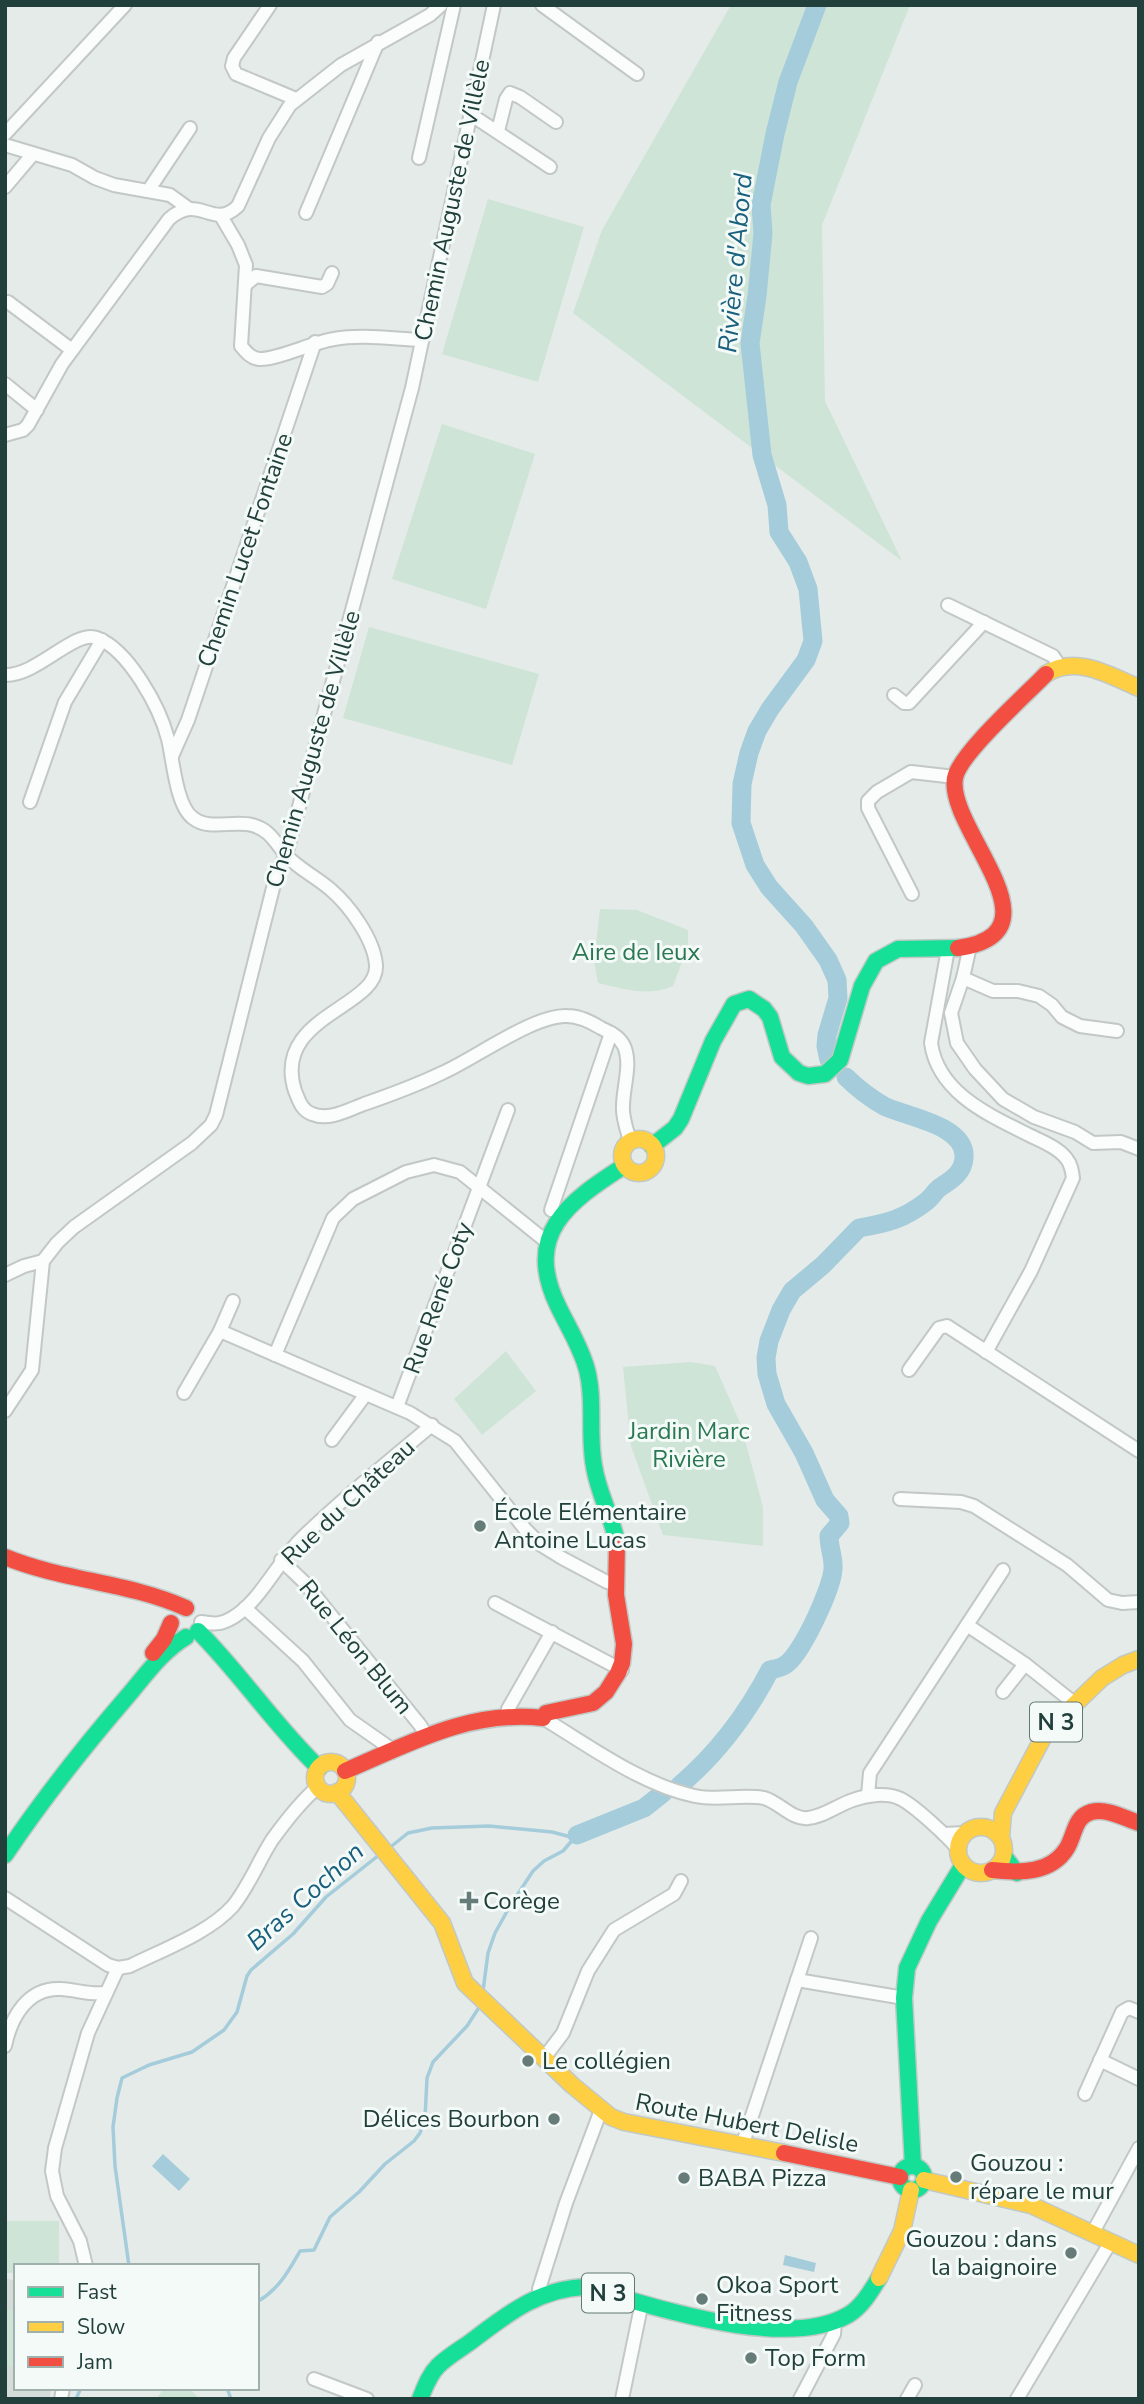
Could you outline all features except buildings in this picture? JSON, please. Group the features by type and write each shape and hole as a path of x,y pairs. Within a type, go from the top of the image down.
{"main road":[{"path":"652,1146 675,1128 681,1119 713,1041 734,1004 749,999 764,1009 770,1017 782,1057 799,1073 808,1076 825,1074 840,1060 862,986 876,961 898,949 970,946 987,939 997,930 1003,920 1004,903 956,802 955,776 964,759 1048,672 1059,665 1083,667 1139,688"},
{"path":"645,1140 652,1146 656,1156 650,1170 639,1174 624,1166 621,1155 630,1141 645,1140"},
{"path":"345,1771 426,1736 474,1720 507,1716 543,1718 547,1713 593,1703 605,1693 621,1670 625,1657 615,1584 616,1537 593,1465 590,1384 579,1347 546,1280 545,1261 550,1235 563,1211 624,1166"},
{"path":"5,1557 25,1567 67,1577 138,1588 194,1610 195,1630 218,1650 303,1753 319,1768"},
{"path":"150,1592 172,1621 174,1632 195,1630"},
{"path":"5,1836 71,1748 164,1639 177,1611 186,1608"},
{"path":"5,1855 80,1753 161,1658 177,1642 195,1630"},
{"name":"N 3","path":"1000,1837 1003,1813 1046,1732 1102,1678 1122,1665 1139,1659"},
{"path":"333,1763 345,1771 345,1786 337,1793 327,1793 318,1787 316,1777 319,1768 333,1763"},
{"name":"Route Hubert Delisle","path":"337,1793 442,1923 461,1975 471,1989 601,2110 624,2122 908,2177"},
{"path":"972,1864 1017,1873 1030,1872 1055,1862 1068,1849 1079,1819 1090,1812 1104,1811 1139,1824"},
{"name":"N 3","path":"983,1827 1003,1813"},
{"path":"972,1864 965,1833 983,1827 993,1830 1000,1837 1004,1856 1017,1873"},
{"path":"972,1864 1004,1856"},
{"name":"N 3","path":"420,2399 428,2380 439,2365 509,2313 540,2296 563,2288 584,2287 719,2321 776,2329 800,2329 835,2322 859,2306 888,2263 906,2217 908,2177 904,1998 907,1968 929,1921 948,1892 972,1864"},
{"path":"908,2177 920,2187 924,2180 1031,2205 1139,2255"}],"street":[{"path":"5,134 125,5"},
{"path":"270,5 234,58 233,70 236,74 296,99"},
{"path":"5,435 23,429 32,420 72,350 169,219 188,208 221,216 231,213 238,206 269,138 296,99 341,65 430,15 441,5"},
{"path":"419,158 454,5"},
{"name":"Chemin Auguste de Villèle","path":"43,1261 74,1227 192,1143 211,1125 220,1101 277,872 286,855 412,388 494,5"},
{"path":"542,5 637,74"},
{"path":"306,213 379,42"},
{"path":"498,131 510,93 556,122"},
{"path":"470,114 550,167"},
{"path":"148,191 190,128"},
{"path":"5,145 72,165 114,185 170,195 188,208"},
{"path":"5,187 33,155"},
{"path":"221,216 246,265 242,346 249,355 258,359 269,358 314,342 336,338 422,340"},
{"path":"246,285 256,276 322,288 332,273"},
{"path":"5,303 8,302 72,350"},
{"name":"Chemin Lucet Fontaine","path":"172,756 188,720 314,342"},
{"path":"5,384 37,410"},
{"path":"948,605 1053,656 1059,665"},
{"path":"894,695 904,704 909,703 984,622"},
{"path":"5,675 21,674 81,638 93,636 102,640 122,658 152,697 163,721 181,800 194,819 205,824 241,823 262,829 270,834 286,855 345,904 366,937 376,966 375,977 366,990 334,1010 302,1038 293,1060 293,1085 299,1102 309,1114 335,1115 395,1093 443,1073 534,1025 554,1017 568,1016 587,1020 618,1037 626,1052 622,1109 630,1141"},
{"path":"30,802 65,702 102,640"},
{"path":"912,894 868,808 868,800 911,772 955,776"},
{"path":"970,946 951,1013 957,1043 975,1069 1003,1099 1034,1117 1074,1132 1093,1143 1121,1142 1139,1149"},
{"path":"948,949 931,1043 938,1069 971,1105 1051,1146 1065,1156 1072,1166 1073,1178 1031,1271 986,1352"},
{"path":"963,978 993,990 1018,991 1039,996 1070,1023 1117,1031"},
{"path":"551,1210 611,1033"},
{"name":"Rue René Coty","path":"397,1407 508,1110"},
{"name":"Rue René Coty","path":"275,1355 333,1218 353,1199 406,1172 434,1165 460,1172 479,1189 550,1235"},
{"path":"5,1275 43,1261 32,1370 5,1411"},
{"path":"184,1393 220,1331 233,1301"},
{"path":"909,1370 939,1328 947,1326 1139,1451"},
{"path":"220,1331 397,1407 432,1425 455,1441 541,1545 615,1584"},
{"path":"332,1440 366,1394"},
{"name":"Rue du Château","path":"195,1630 231,1619 245,1608 281,1560 321,1520 432,1425"},
{"path":"900,1499 961,1502 974,1506 1067,1565 1108,1600 1139,1602"},
{"name":"Rue Léon Blum","path":"281,1560 304,1582 420,1725 426,1736"},
{"path":"869,1796 870,1773 1003,1570"},
{"path":"495,1603 621,1670"},
{"path":"245,1608 303,1661 350,1720 392,1752"},
{"path":"967,1625 1025,1664 1074,1703"},
{"path":"507,1716 508,1709 552,1632"},
{"path":"1003,1692 1025,1664"},
{"path":"543,1718 649,1780 670,1790 695,1796 764,1798 774,1801 795,1816 807,1818 869,1796 901,1799 944,1834 972,1864"},
{"path":"5,1898 108,1965 118,1968 130,1966 215,1922 230,1908 242,1895 272,1840 318,1787"},
{"path":"944,1834 965,1833"},
{"path":"544,2058 563,2033 588,1970 614,1930 674,1894 681,1881"},
{"path":"742,2146 811,1938"},
{"path":"85,2264 79,2241 57,2196 51,2171 80,2056 118,1968"},
{"path":"797,1980 904,1998"},
{"path":"5,2046 7,2035 21,2006 38,1994 61,1989 105,1993"},
{"path":"1085,2094 1122,2012 1129,2008 1139,2012"},
{"path":"1100,2060 1139,2079"},
{"path":"540,2296 539,2289 566,2203 601,2110"},
{"path":"1092,2234 1139,2148"},
{"path":"1017,2399 1110,2243"},
{"path":"622,2399 642,2302"},
{"path":"800,2399 834,2334 835,2322"},
{"path":"314,2379 367,2399"},
{"path":"907,2399 915,2385"}],"shaded area":[{"path":"5,2279 14,2280 14,2390 51,2390 50,2399 5,2399"}],"green space":[{"path":"731,5 910,5 822,225 825,401 902,561 573,313 602,230"},
{"path":"488,199 584,227 538,382 442,354"},
{"path":"442,424 535,454 486,609 392,579"},
{"path":"369,627 539,674 512,765 343,718"},
{"name":"Aire de Ieux","path":"600,909 637,910 688,930 688,946 673,986 645,991 598,983 594,961"},
{"path":"506,1351 536,1391 482,1435 454,1399"},
{"name":"Jardin Marc Rivière","path":"691,1362 715,1366 741,1425 763,1507 763,1546 663,1535 631,1446 623,1367"},
{"path":"5,2221 59,2221 59,2264 14,2264 14,2273 5,2273"},
{"path":"14,2309 14,2366 5,2367 5,2310"},
{"path":"163,2390 190,2390 200,2399 162,2399 158,2396"}],"water":[{"path":"163,2154 190,2179 179,2191 152,2166"},
{"path":"785,2255 816,2263 814,2272 783,2265"}],"waterway":[{"name":"Rivière d'Abord","path":"817,5 788,82 775,134 761,205 763,233 750,343 762,455 777,505 779,532 798,562 808,589 813,641 806,660 757,731 742,784 741,823 755,865 769,887 804,926 828,960 837,980 838,998 827,1035 829,1060"},
{"name":"Rivière d'Abord","path":"679,1786 706,1761 730,1733 770,1670 780,1668 792,1659 815,1621 831,1578 833,1565 829,1536 840,1523 839,1516 825,1500 804,1453 776,1404 767,1374 769,1341 781,1310 792,1291 823,1265 859,1228 887,1222 911,1212 954,1178 963,1163 962,1147 946,1130 884,1106 846,1077"},
{"name":"Rivière d'Abord","path":"577,1835 644,1808 663,1793"},
{"name":"Bras Cochon","path":"388,1849 408,1833 432,1828 489,1826 552,1832 571,1837 577,1835"},
{"name":"Rivière d'Abord","path":"483,1991 488,1953 495,1933 510,1906 533,1871 544,1861 563,1851 576,1836"},
{"name":"Bras Cochon","path":"129,2264 115,2166 113,2127 122,2078 149,2065 192,2052 224,2030 237,2012 251,1970 293,1934 326,1897 379,1855"},
{"name":"Rivière d'Abord","path":"259,2301 277,2286 300,2251 314,2250 330,2217 420,2133 425,2118 427,2078 433,2062 467,2026 480,2006"},
{"name":"Bras Cochon","path":"76,2399 80,2390"},
{"name":"Rivière d'Abord","path":"228,2390 231,2399"}],"traffic: fast":[{"path":"652,1146 675,1128 681,1119 713,1041 734,1004 749,999 764,1009 770,1017 782,1057 799,1073 808,1076 825,1074 840,1060 862,986 876,961 898,949 958,948"},
{"path":"617,1543 594,1466 591,1394 587,1370 548,1281 546,1259 549,1240 557,1222 569,1207 624,1166"},
{"path":"198,1631 319,1768"},
{"path":"5,1855 94,1736 154,1665 186,1637"},
{"path":"1004,1856 1017,1873"},
{"path":"913,2166 904,1998 907,1968 929,1921 963,1865"},
{"path":"912,2166 921,2169 924,2178 921,2187 912,2190 903,2187 900,2178 903,2169 912,2166"},
{"path":"420,2399 432,2373 445,2360 509,2314 536,2298 551,2293 584,2287 717,2322 789,2329 821,2325 848,2315 862,2303 879,2278"}],"traffic: slow":[{"path":"1046,674 1057,668 1081,666 1139,688"},
{"path":"639,1139 651,1144 656,1156 651,1168 639,1173 627,1168 622,1156 627,1144 639,1139"},
{"path":"1001,1837 1003,1813 1046,1732 1102,1678 1139,1659"},
{"path":"331,1762 342,1767 347,1778 342,1789 331,1794 320,1789 315,1778 320,1767 331,1762"},
{"path":"337,1792 442,1923 465,1983 572,2085 611,2117 624,2122 784,2153"},
{"path":"981,1827 997,1834 1004,1850 997,1866 981,1873 965,1866 958,1850 965,1834 981,1827"},
{"path":"924,2180 1031,2205 1139,2255"},
{"path":"879,2278 902,2231 911,2190"}],"traffic: jam":[{"path":"958,948 989,938 1002,922 1002,901 994,876 957,799 955,778 968,754 1046,674"},
{"path":"345,1771 417,1740 465,1724 490,1719 543,1718 546,1713 593,1703 606,1692 622,1663 624,1644 616,1595 617,1543"},
{"path":"5,1557 50,1571 142,1592 186,1608"},
{"path":"153,1653 164,1639 171,1623"},
{"path":"992,1870 1034,1870 1052,1863 1067,1848 1081,1818 1091,1812 1109,1812 1139,1823"},
{"path":"784,2153 900,2177"}],"place":[{"name":"École Elémentaire Antoine Lucas","path":"480,1526"},
{"name":"Corège","path":"469,1901"},
{"name":"Le collégien","path":"528,2061"},
{"name":"Délices Bourbon","path":"554,2119"},
{"name":"Gouzou : répare le mur","path":"956,2177"},
{"name":"BABA Pizza","path":"684,2178"},
{"name":"Gouzou : dans la baignoire","path":"1071,2253"},
{"name":"Okoa Sport Fitness","path":"702,2299"},
{"name":"Top Form","path":"751,2358"}]}
